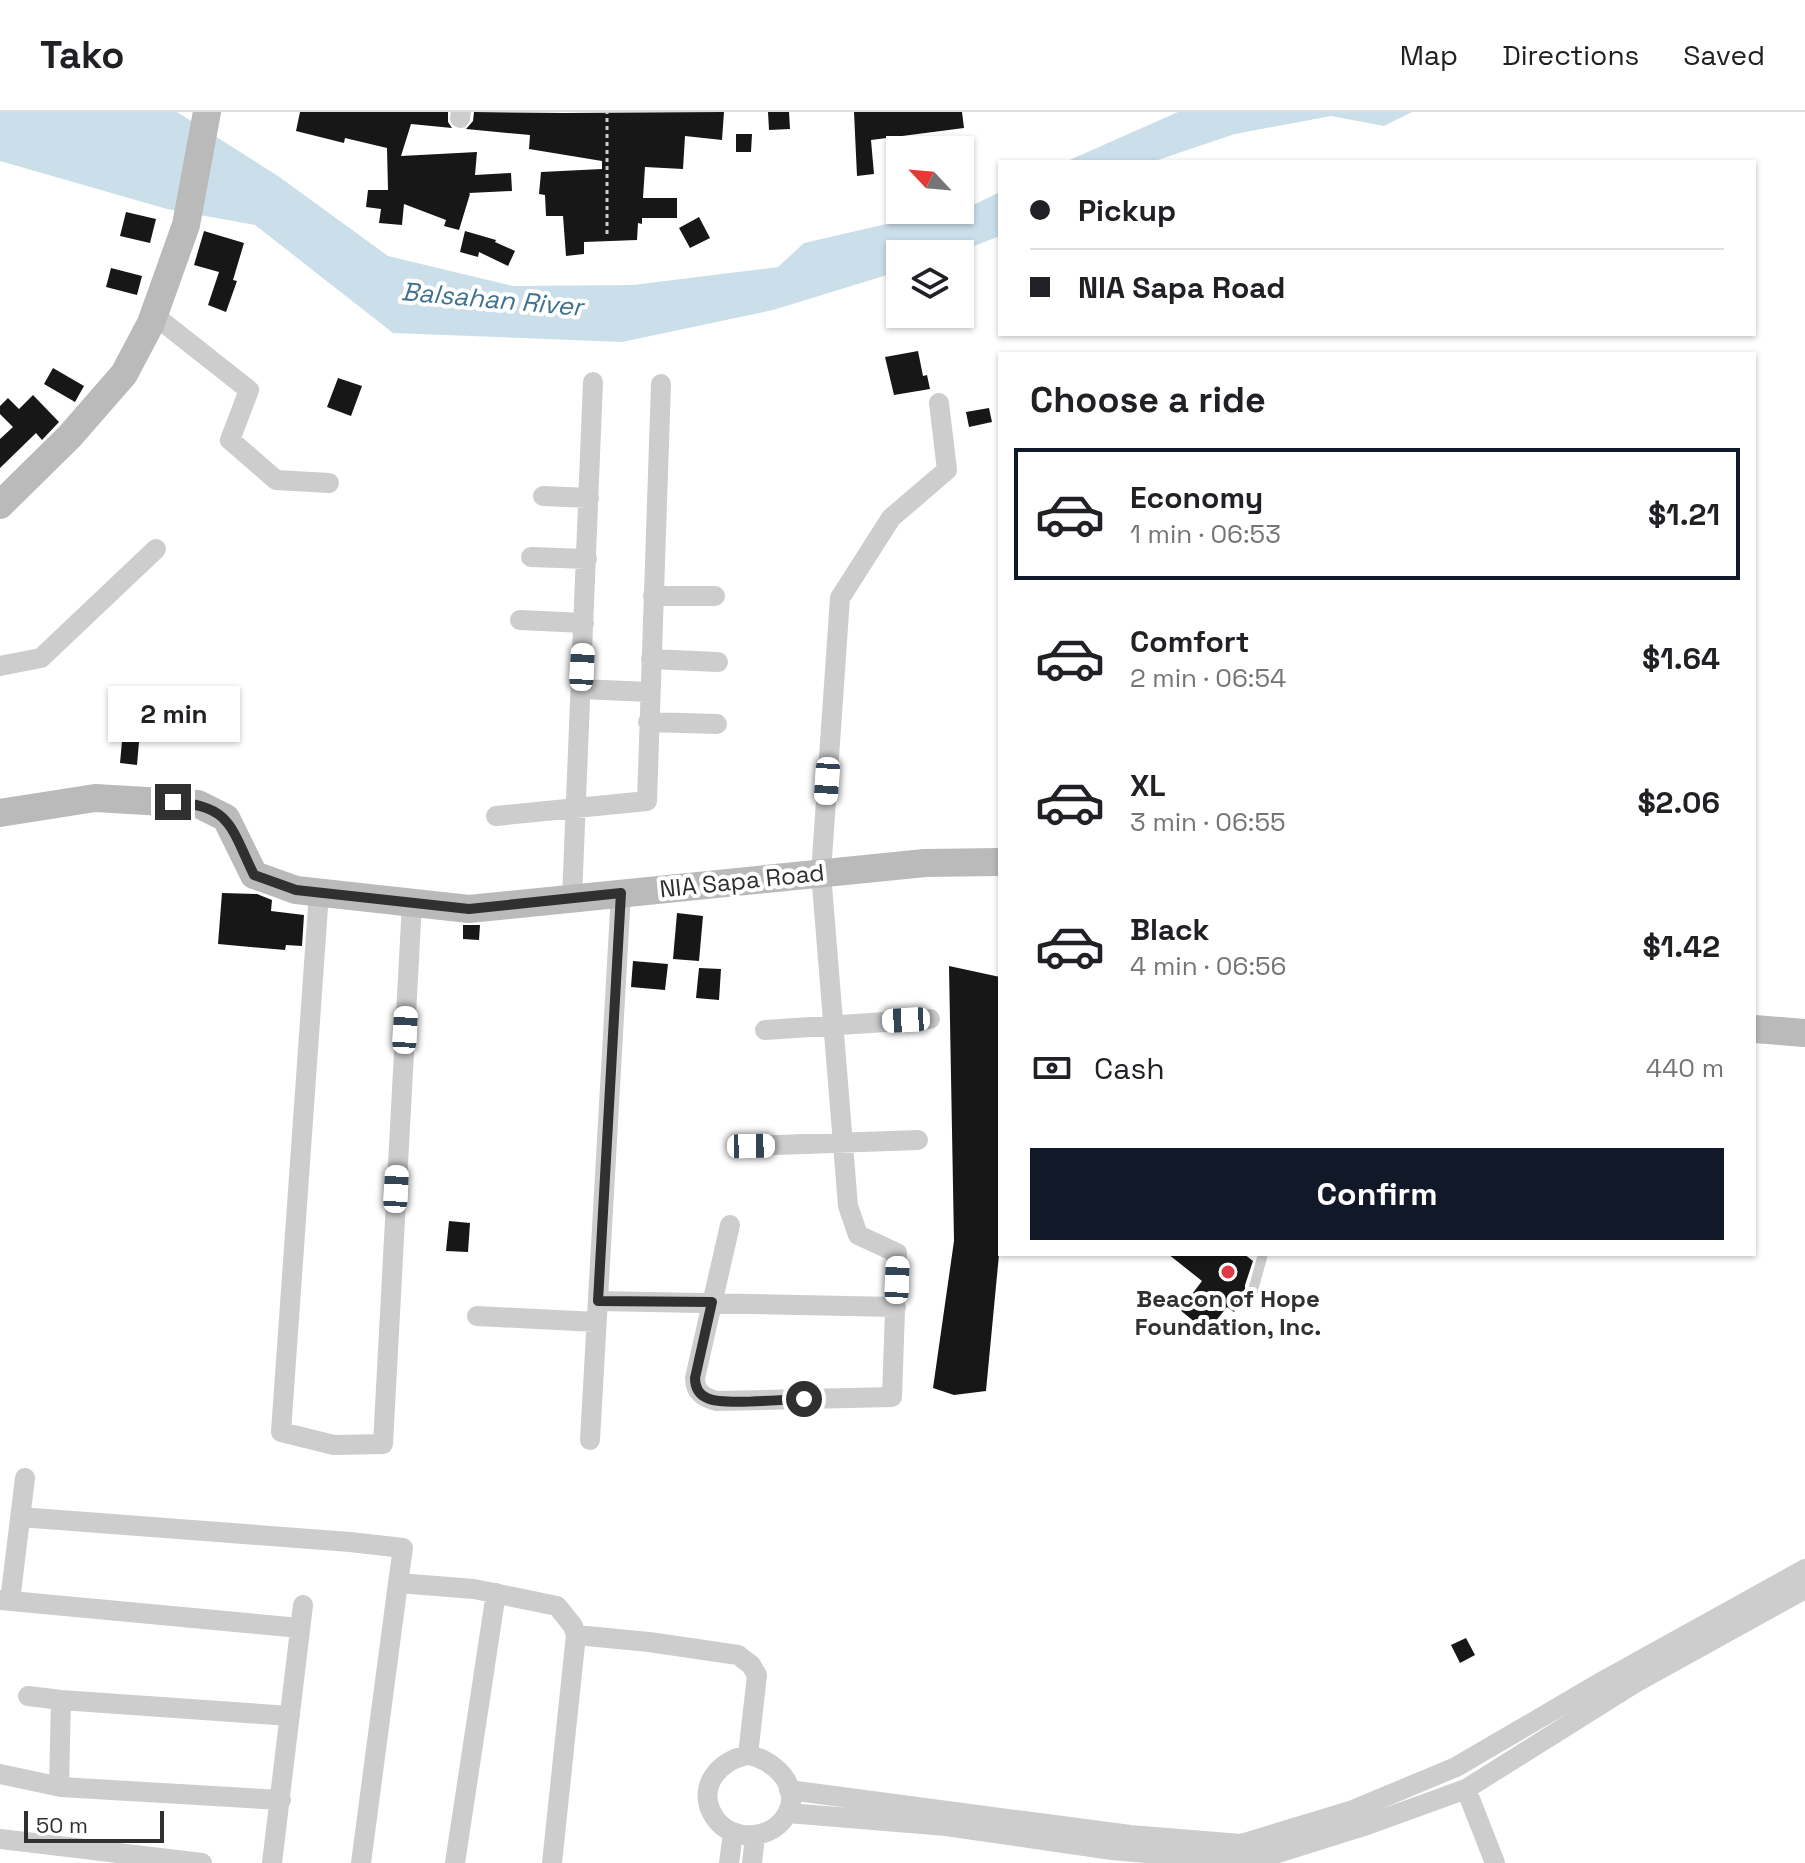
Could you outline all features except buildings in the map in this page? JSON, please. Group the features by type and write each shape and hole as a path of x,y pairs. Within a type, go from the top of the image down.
{"street":[{"path":"0,505 70,436 124,374 154,315 186,225 207,112"},
{"path":"154,315 249,390 230,440 276,480 329,483"},
{"path":"572,898 593,382"},
{"path":"496,816 647,801 661,384"},
{"path":"730,1225 695,1386 700,1394 716,1401 892,1397 897,1253 858,1235 848,1206 821,873 840,598 891,518 947,470 939,403"},
{"path":"543,496 589,498"},
{"path":"0,666 41,658 156,549"},
{"path":"531,557 587,559"},
{"path":"653,596 715,596"},
{"path":"520,620 584,623"},
{"path":"651,659 718,662"},
{"path":"581,689 649,692"},
{"path":"648,722 717,724"},
{"name":"NIA Sapa Road","path":"0,813 95,798 198,804 226,818 254,875 296,890 469,909 925,863 998,862"},
{"path":"319,893 281,1432 334,1445 383,1444 412,903"},
{"path":"590,1440 621,893"},
{"path":"765,1030 930,1019"},
{"path":"1756,1029 1805,1033"},
{"path":"751,1146 918,1140"},
{"path":"477,1316 597,1312 712,1302 896,1307"},
{"path":"25,1478 5,1601 300,1628"},
{"path":"20,1517 403,1548 361,1863"},
{"path":"789,1790 1130,1835 1241,1844 1353,1810 1456,1767 1805,1569"},
{"path":"398,1583 496,1593 557,1606 573,1626 576,1635 552,1863"},
{"path":"788,1813 789,1790 782,1773 773,1763 761,1757 734,1757 713,1774 708,1787 711,1813 719,1824 733,1833 755,1836 767,1831 788,1813 946,1826 1111,1856 1249,1862 1364,1826 1466,1789 1624,1690 1805,1589"},
{"path":"455,1863 496,1593"},
{"path":"272,1863 303,1605"},
{"path":"576,1635 738,1655 751,1665 757,1675 748,1755"},
{"path":"28,1696 290,1716"},
{"path":"59,1786 61,1700"},
{"path":"0,1774 59,1786 281,1800"},
{"path":"1466,1789 1495,1863"},
{"path":"729,1863 733,1833"},
{"path":"752,1863 755,1836"},
{"path":"0,1839 202,1863"}],"lane":[{"path":"1252,1294 1262,1256"}],"path":[{"path":"607,112 607,234"}],"water":[{"name":"Balsahan River","path":"0,112 177,112 278,176 388,256 513,286 633,285 778,267 804,243 886,224 974,224 974,204 998,193 998,237 974,246 974,240 886,240 886,275 773,310 622,342 393,333 255,225 167,209 0,161"},
{"path":"1178,112 1412,112 1384,126 1331,116 1235,134 1158,160 1070,160"}],"place":[{"name":"Beacon of Hope Foundation, Inc.","path":"1228,1272"}],"route":[{"path":"173,802 198,804 226,818 254,875 296,890 469,909 621,893 598,1301 712,1302 695,1378 700,1394 716,1401 804,1399"}]}
